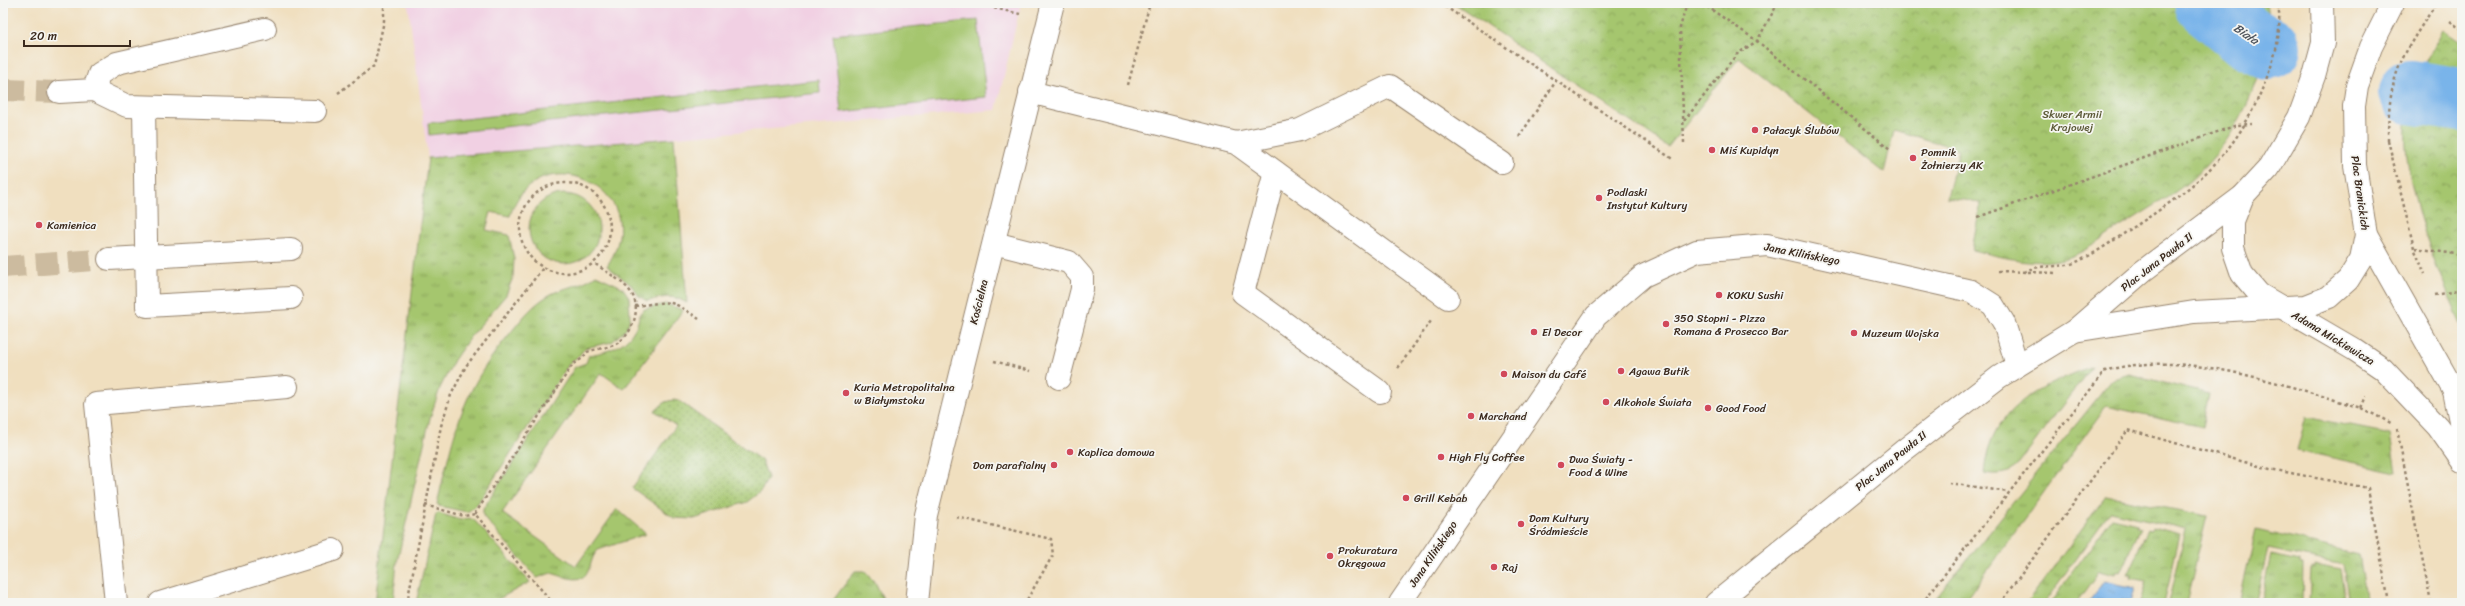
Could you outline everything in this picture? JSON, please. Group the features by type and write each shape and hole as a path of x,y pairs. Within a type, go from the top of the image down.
{"street":[{"name":"Kościelna","path":"917,603 926,515 1052,3"},
{"path":"2281,307 2259,294 2242,274 2233,248 2233,222 2243,196 2269,168 2299,117 2314,76 2323,43 2322,3"},
{"name":"Plac Branickich","path":"2281,307 2306,306 2329,297 2348,280 2361,259 2366,235 2355,165 2354,106 2357,86 2370,47 2393,3"},
{"path":"94,90 99,74 117,63 265,29"},
{"path":"1236,143 1300,130 1390,86 1502,163"},
{"path":"59,92 94,90 127,106 315,111"},
{"path":"1030,92 1236,143 1448,298"},
{"path":"144,107 147,306 291,298"},
{"path":"1275,172 1242,293 1380,392"},
{"name":"Plac Jana Pawła II","path":"1716,603 1902,451 2017,365 2074,331 2143,271 2243,196"},
{"path":"2366,235 2454,391 2461,421 2462,450"},
{"path":"994,243 1069,262 1082,277 1082,289 1060,378"},
{"name":"Jana Kilińskiego","path":"1400,603 1596,316 1643,276 1697,251 1767,245 1971,291 1993,305 2004,323 2017,365"},
{"path":"109,259 291,249"},
{"name":"Plac Jana Pawła II","path":"2074,331 2194,312 2281,307"},
{"name":"Adama Mickiewicza","path":"2281,307 2355,350 2383,369 2438,427 2462,461"},
{"path":"116,603 96,404 287,387"},
{"path":"160,603 333,550"}],"path":[{"path":"315,111 374,66 384,21 384,3"},
{"path":"1121,115 1150,3"},
{"path":"1440,3 1674,160"},
{"path":"1684,143 1680,28 1687,3"},
{"path":"1702,3 1757,41 1890,149"},
{"path":"1684,121 1737,54 1757,41 1778,3"},
{"path":"2057,272 2024,272 2032,267 2056,267 2074,262 2117,238 2175,200 2203,177 2231,147 2256,106 2276,55 2281,22 2278,3"},
{"path":"2437,3 2398,64 2388,110 2388,140 2414,248 2462,255"},
{"path":"994,8 1024,15"},
{"path":"2450,21 2462,30"},
{"path":"1502,163 1556,81"},
{"path":"1978,218 2237,125 2252,124"},
{"path":"568,182 581,185 593,192 602,201 608,214 611,227 609,241 603,253 594,263 582,270 569,273 556,272 543,268 533,260 524,249 520,236 520,222 523,209 531,198 541,189 554,184 568,182"},
{"path":"425,505 464,516 475,514 573,364 584,358 587,352 613,345 623,338 634,320 635,306 632,295 621,281 594,263"},
{"path":"407,603 441,426 451,395 466,366 543,268"},
{"path":"2433,295 2462,290"},
{"path":"1380,392 1448,298"},
{"path":"635,306 652,305 668,301 676,303 699,319"},
{"path":"992,361 1010,366"},
{"path":"1922,603 2008,492 2105,371 2128,364 2163,362 2264,378 2360,408 2397,426 2431,603"},
{"path":"2360,408 2369,390"},
{"path":"2000,603 2128,430 2270,469 2368,488 2389,603"},
{"path":"1949,483 2008,492"},
{"path":"475,514 553,603"},
{"path":"953,516 1051,539 1053,555 1025,603"}],"shaded area":[{"path":"408,3 1021,3 996,110 428,158"}],"green space":[{"name":"Skwer Armii Krajowej","path":"1454,3 2266,3 2269,33 2259,76 2251,96 2230,135 2202,170 2171,195 2082,251 2067,258 2043,262 2007,258 1972,250 1981,202 1947,198 1959,149 1894,130 1884,173 1739,58 1668,147"},
{"path":"978,20 986,97 841,112 833,35"},
{"path":"2443,30 2462,43 2462,326 2441,277 2420,219 2407,160 2406,132 2408,107 2422,67"},
{"path":"819,80 820,93 429,135 428,123"},
{"path":"674,138 687,303 671,297 647,301 639,296 631,285 607,266 619,238 617,213 606,194 587,181 565,175 543,178 523,191 510,216 491,212 486,230 509,235 514,259 513,277 506,295 470,337 454,360 440,388 430,418 397,562 393,603 375,603 428,158"},
{"path":"564,194 577,197 589,204 596,216 599,229 596,242 589,254 577,261 564,264 551,261 539,254 532,242 529,229 532,216 539,204 551,197"},
{"path":"596,275 622,287 629,297 630,318 627,328 612,342 585,348 578,357 571,361 476,506 467,512 439,506 437,504 454,435 469,396 479,376 520,321 538,303 549,295 584,282"},
{"path":"666,304 683,310 624,389 601,373 502,513 576,566 617,509 646,534 598,550 594,555 584,577 575,579 551,573 537,578 483,516 483,509 575,367 586,363 589,355 612,349 625,341 634,330 643,310"},
{"path":"2092,366 2016,467 2001,474 1984,473 1988,450 1996,431 2006,416 2035,392"},
{"path":"2129,374 2209,394 2202,427 2106,406 1964,603 1932,603 2112,380"},
{"path":"673,400 679,401 762,461 768,478 761,491 747,502 694,519 674,518 632,488 676,426 655,411 665,402"},
{"path":"2306,417 2390,434 2396,472 2297,450"},
{"path":"2106,496 2207,516 2186,603 2169,603 2186,529 2110,511 2044,603 2027,603"},
{"path":"439,513 460,520 469,518 474,520 530,582 491,603 416,603 436,514"},
{"path":"2112,518 2138,524 2137,526 2141,527 2120,573 2116,572 2115,575 2099,571 2076,603 2050,603"},
{"path":"2152,527 2180,534 2164,603 2140,603 2146,581 2130,578 2131,575 2127,575 2148,529 2151,530"},
{"path":"2256,530 2359,554 2367,603 2349,603 2343,565 2268,549 2255,603 2239,603"},
{"path":"2271,555 2300,561 2300,564 2303,564 2302,603 2260,603"},
{"path":"2314,565 2340,570 2346,603 2309,603 2311,567 2314,568"},
{"path":"855,571 865,571 876,584 885,603 831,603"}],"water":[{"path":"2104,581 2135,588 2131,603 2088,603"}],"waterway":[{"name":"Biała","path":"2206,3 2251,40 2269,48"},
{"name":"Biała","path":"2410,92 2462,100"}],"tunnel":[{"path":"3,90 59,92"},
{"path":"3,267 109,259"}],"place":[{"name":"Pałacyk Ślubów","path":"1755,130"},
{"name":"Miś Kupidyn","path":"1712,150"},
{"name":"Pomnik Żołnierzy AK","path":"1913,158"},
{"name":"Podlaski Instytut Kultury","path":"1599,198"},
{"name":"Kamienica","path":"39,225"},
{"name":"KOKU Sushi","path":"1719,295"},
{"name":"350 Stopni - Pizza Romana & Prosecco Bar","path":"1666,324"},
{"name":"El Decor","path":"1534,332"},
{"name":"Muzeum Wojska","path":"1854,333"},
{"name":"Agawa Butik","path":"1621,371"},
{"name":"Maison du Café","path":"1504,374"},
{"name":"Kuria Metropolitalna w Białymstoku","path":"846,393"},
{"name":"Alkohole Świata","path":"1606,402"},
{"name":"Good Food","path":"1708,408"},
{"name":"Marchand","path":"1471,416"},
{"name":"Kaplica domowa","path":"1070,452"},
{"name":"High Fly Coffee","path":"1441,457"},
{"name":"Dom parafialny","path":"1054,465"},
{"name":"Dwa Światy - Food & Wine","path":"1561,465"},
{"name":"Grill Kebab","path":"1406,498"},
{"name":"Dom Kultury Śródmieście","path":"1521,524"},
{"name":"Prokuratura Okręgowa","path":"1330,556"},
{"name":"Raj","path":"1494,567"}]}
